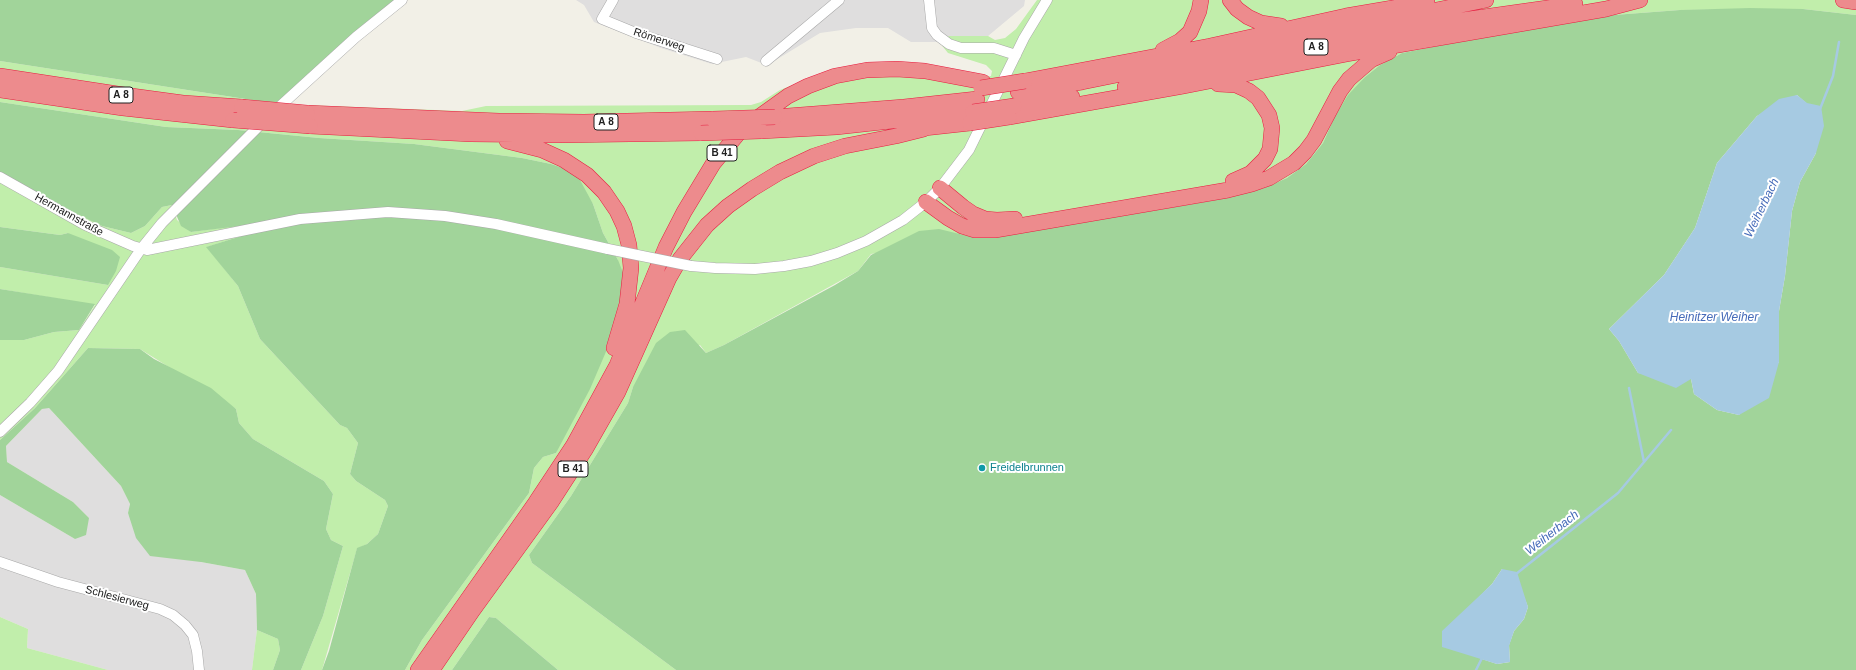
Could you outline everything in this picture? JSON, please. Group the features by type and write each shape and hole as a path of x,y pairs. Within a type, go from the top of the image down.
{"highway":[{"path":"1016,99 1125,61 1168,48 1180,41 1190,32 1196,22 1201,0"},
{"path":"1230,0 1242,13 1261,23 1294,26"},
{"path":"1125,61 1210,46 1294,26 1423,2 1483,0"},
{"name":"A 8","path":"1016,99 1090,80 1483,0"},
{"name":"A 8","path":"0,90 123,108 233,120 308,119 584,122 774,117 977,101 1083,95 1456,21 1543,7 1621,0"},
{"path":"1183,86 1427,39 1606,8 1640,0"},
{"path":"1843,0 1856,2"},
{"path":"926,202 962,226 975,230 995,230 1228,190 1252,184 1284,171 1305,152 1314,140 1340,91 1358,70 1371,60 1384,53 1427,39"},
{"name":"B 41","path":"418,670 557,472 594,410 617,365 666,247 684,212 713,164 742,129 788,96 808,86 835,76 867,70 897,68 925,71 977,101"},
{"name":"A 8","path":"0,76 183,103 242,108 308,119 471,134 558,135 787,130 881,122 977,101"},
{"path":"787,130 850,134 924,129 977,101 1222,84 1236,85 1248,90 1258,98 1269,115 1272,128 1272,139 1265,159 1251,173 1240,180 1226,183 1011,220 986,219 973,214 940,188"},
{"name":"B 41","path":"432,670 473,610 552,501 585,450 618,392 669,278 684,254 707,226 728,206 752,189 780,172 814,156 845,146 924,129"},
{"path":"471,134 487,140 508,141 525,145 542,150 564,160 587,175 604,192 617,211 624,226 629,245 631,268 627,304 621,328 594,410"}],"street":[{"path":"0,432 45,388 69,357 141,249 162,223 266,119 356,37 402,0"},
{"name":"Römerweg","path":"613,0 602,19 717,59"},
{"path":"766,61 839,0"},
{"path":"929,0 932,28 937,35 949,44 961,48 994,48 1016,55"},
{"path":"141,249 147,250 163,248 300,219 388,212 444,216 496,224 691,266 755,269 811,261 837,253 866,240 903,220 926,202 940,188 969,150 1032,23 1048,0"},
{"name":"Hermannstraße","path":"0,177 85,225 141,249"},
{"name":"Schlesierweg","path":"0,562 58,582 160,609 173,615 193,634 198,651 199,670"}],"shaded area":[{"path":"576,0 1025,0 1024,6 988,36 949,36 939,42 911,42 888,28 856,28 820,33 771,63 764,64 746,57 712,64 661,48 594,22 584,5"},
{"path":"48,407 121,486 130,504 128,514 201,562 245,570 256,594 257,630 252,670 108,670 27,648 28,629 0,617 0,495 75,539 89,518 73,502 7,462 6,446 42,409"}],"green space":[{"path":"0,0 397,0 278,104 0,61"},
{"path":"1037,0 1856,0 1856,15 1803,9 1680,10 1614,15 1538,26 1402,53 1380,65 1365,77 1334,118 1323,143 1306,164 1287,178 1264,188 1210,201 989,238 972,237 871,254 858,271 724,345 706,353 700,345 633,387 628,403 571,496 529,555 532,563 676,670 558,670 496,618 489,617 452,670 405,670 422,640 529,493 534,468 543,457 556,453 618,260 603,233 593,204 566,169 551,164 522,158 414,144 319,138 238,130 166,127 0,102 0,61 278,104 462,111 486,106 751,105 761,102 780,90 821,74 853,66 891,62 925,66 984,77 991,76 992,71 986,65 948,53 939,42 949,36 988,36 995,40 1005,38 1016,29"},
{"path":"1750,8 1803,9 1856,15 1856,670 676,670 532,563 529,555 571,496 628,403 633,387 656,343 670,332 685,330 706,353 724,345 835,285 858,271 871,255 919,231 939,229 972,237 989,238 1210,201 1264,188 1287,178 1306,164 1323,143 1334,118 1348,95 1365,77 1380,65 1402,53 1538,26 1614,15 1680,10","holes":["1797,95 1806,103 1816,153 1800,182 1792,211 1785,276 1779,311 1779,362 1739,415 1717,410 1694,394 1691,379 1638,373 1619,341 1609,329 1664,275 1695,228 1717,163 1757,116","1502,569 1523,594 1528,607 1524,619 1514,631 1509,645 1510,662 1497,664 1482,659 1468,608 1492,584"]},
{"path":"0,102 166,127 238,130 319,138 414,144 522,158 551,164 566,169 580,180 593,204 603,233 618,260 624,275 620,308 608,347 590,389 556,453 543,457 534,468 529,493 422,640 405,670 322,670 329,651 357,548 367,544 378,534 388,506 385,500 356,481 350,474 358,443 347,428 340,425 260,339 238,286 206,247 248,234 248,225 191,232 181,226 172,205 162,207 145,226 131,233 102,226 71,211 0,172"},
{"path":"0,172 102,226 131,233 145,226 162,207 172,205 177,220 191,232 248,224 248,234 207,247 238,286 260,339 340,425 347,428 358,443 350,474 356,481 385,500 388,506 378,534 367,544 357,549 322,670 301,670 323,616 343,546 331,540 326,529 333,494 324,481 253,439 239,423 236,409 140,349 88,348 35,408 0,440 0,340 24,340 54,332 79,330 95,305 0,289 0,267 108,285 68,233 60,235 0,227"},
{"path":"0,227 60,235 68,233 112,250 120,257 116,271 108,285 0,267"},
{"path":"0,289 95,304 79,330 54,332 24,340 0,340"},
{"path":"88,348 140,349 154,359 211,388 236,409 239,423 253,439 324,481 333,494 326,529 331,540 343,546 323,616 301,670 273,670 280,650 278,639 257,630 256,594 245,570 201,562 150,556 136,538 128,513 130,504 121,486 49,408 42,409 6,446 7,462 73,502 89,518 86,535 75,539 0,495 0,440 35,408"},
{"path":"0,617 28,629 27,648 108,670 0,670"},
{"path":"489,617 496,618 558,670 452,670"},
{"path":"257,630 278,639 280,650 273,670 252,670"}],"water":[{"name":"Heinitzer Weiher","path":"1797,95 1807,103 1821,106 1824,126 1816,153 1800,182 1792,211 1785,276 1779,311 1779,362 1769,398 1739,415 1717,410 1694,394 1691,379 1676,388 1638,373 1619,341 1609,329 1664,275 1695,228 1717,163 1757,116 1779,99"},
{"path":"1502,569 1517,572 1528,607 1524,619 1514,631 1509,646 1510,662 1497,664 1442,647 1442,631 1492,584"}],"waterway":[{"name":"Weiherbach","path":"1820,109 1833,76 1839,42"},
{"path":"1629,388 1644,462"},
{"name":"Weiherbach","path":"1516,574 1618,493 1671,430"},
{"name":"Weiherbach","path":"1476,670 1483,656"}],"place":[{"name":"Freidelbrunnen","path":"982,468"}]}
